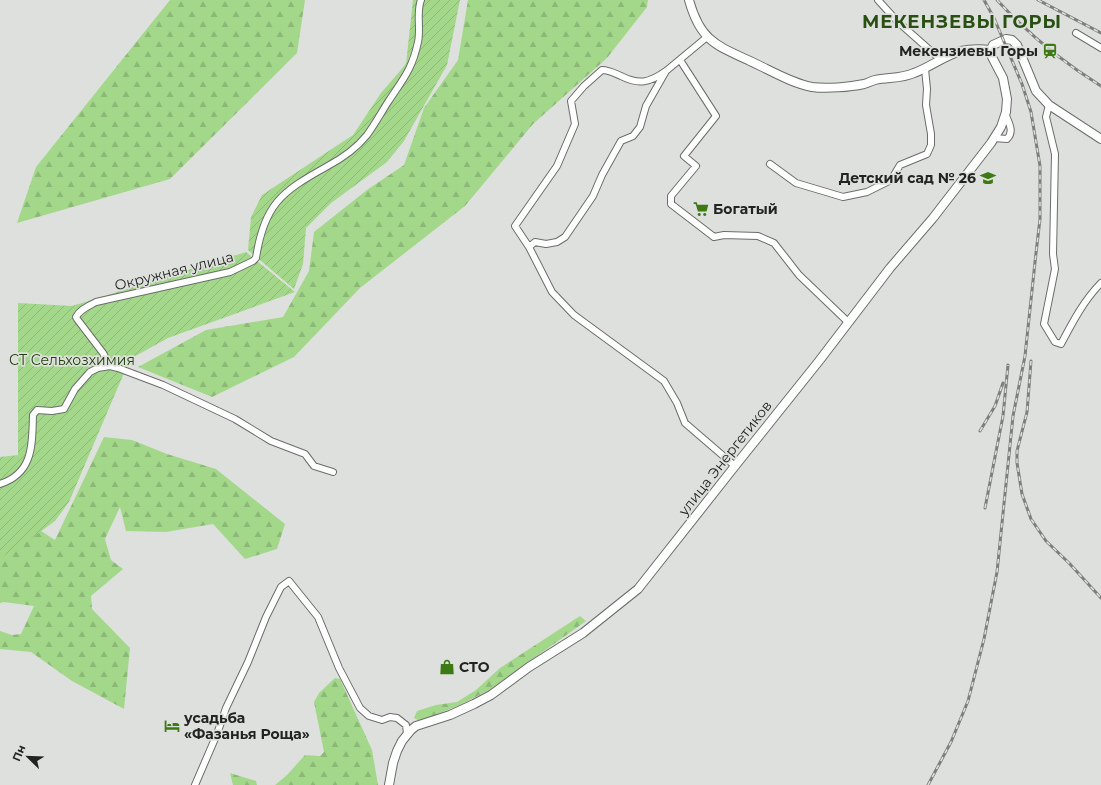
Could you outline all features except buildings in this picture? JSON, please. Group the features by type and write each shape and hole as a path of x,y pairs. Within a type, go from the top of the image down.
{"main road":[{"path":"689,0 695,19 702,32 708,38 730,52 783,77 812,87 838,87 864,84 874,80 907,76 925,69 961,51 977,49 991,50 993,45 997,42 1006,39 1012,40 1017,45 1036,91 1049,105 1101,139"},
{"name":"улица Энергетиков","path":"406,730 450,715 491,695 528,667 583,633 638,589 994,138 1001,127 1007,99 1004,78 992,57 991,50"},
{"path":"389,785 397,751 406,730"}],"street":[{"name":"Окружная улица","path":"110,366 77,319 76,317 78,313 82,309 96,302 230,272 254,261 263,226 270,210 276,202 298,183 338,160 357,146 373,126 403,81 412,64 418,41 419,13 422,0"},
{"path":"878,0 897,21 941,60"},
{"path":"1076,33 1101,48"},
{"path":"708,38 666,71 650,81 631,81 609,70 602,70 584,86 571,101 576,124 557,166 515,226 529,247 552,292 557,298 574,315 664,381 685,423 734,466"},
{"path":"680,60 716,116 684,156 696,166 671,196 671,204 714,237 724,235 758,236 774,242 799,275 848,322"},
{"path":"770,164 796,183 843,197 867,192 891,180 900,165 927,154 931,145 931,134 926,105 927,89 925,69"},
{"path":"529,247 535,242 546,244 557,242 565,237 593,196 602,175 621,141 633,136 640,127 646,106 666,71"},
{"path":"1049,105 1046,117 1055,154 1053,254 1055,269 1044,324 1055,342 1061,344 1070,326 1101,282"},
{"path":"994,138 1007,139 1010,136 1011,130 1005,113"},
{"path":"0,484 14,476 24,467 28,460 32,443 34,412 36,410 52,411 64,409 75,389 90,372 98,368 110,366 163,385 235,419 271,441 304,454 314,466 333,472"},
{"path":"195,785 217,734 226,708 266,617 281,587 289,581 318,617 339,668 360,708 369,716 382,720 390,717 397,718 406,730"}],"green space":[{"path":"170,0 305,0 297,53 170,179 17,223 36,167"},
{"path":"413,0 460,0 447,65 404,141 387,162 331,203 306,228 303,264 294,289 248,250 251,217 262,195 353,135 381,93 406,64"},
{"path":"468,0 648,0 647,7 607,58 533,124 465,206 360,288 294,357 212,397 138,367 206,330 283,317 309,271 314,232 367,190 404,165 424,108 458,60"},
{"name":"СТ Сельхозхимия","path":"246,252 295,292 168,338 130,359 69,502 55,521 25,543 0,558 0,457 18,455 18,303 72,306"},
{"path":"104,437 132,440 167,454 216,469 285,524 277,549 245,559 213,524 166,532 126,531 120,507 105,539 111,560 123,569 91,596 92,609 130,648 124,709 72,681 31,652 0,649 0,631 12,635 21,634 34,606 4,602 0,603 0,531 38,529 55,540"},
{"path":"580,616 586,621 491,689 460,705 420,721 414,718 417,711 436,705 457,702 476,690 500,668"},
{"path":"335,678 340,679 372,750 378,785 275,785 287,775 305,755 320,756 324,752 314,702 319,693"},
{"path":"230,773 256,781 257,785 233,785"}],"railway":[{"path":"928,785 951,742 968,701 984,639 997,572 1013,416 1025,356 1040,219 1040,166 1031,112 1022,84 994,18 984,0"},
{"path":"997,0 1021,25 1046,47 1072,67 1101,86"},
{"path":"1038,0 1101,33"},
{"path":"1031,361 1027,412 1017,451 1017,463 1022,494 1031,519 1046,541 1069,563 1101,598"},
{"path":"985,508 1003,416 1008,365"},
{"path":"980,431 995,406 1003,383"}],"place":[{"name":"Мекензиевы Горы","path":"1050,51"},
{"name":"Детский сад № 26","path":"988,178"},
{"name":"Богатый","path":"701,209"},
{"name":"СТО","path":"447,667"},
{"name":"усадьба «Фазанья Роща»","path":"172,726"}],"district":[{"name":"МЕКЕНЗЕВЫ ГОРЫ","path":"962,22"}]}
